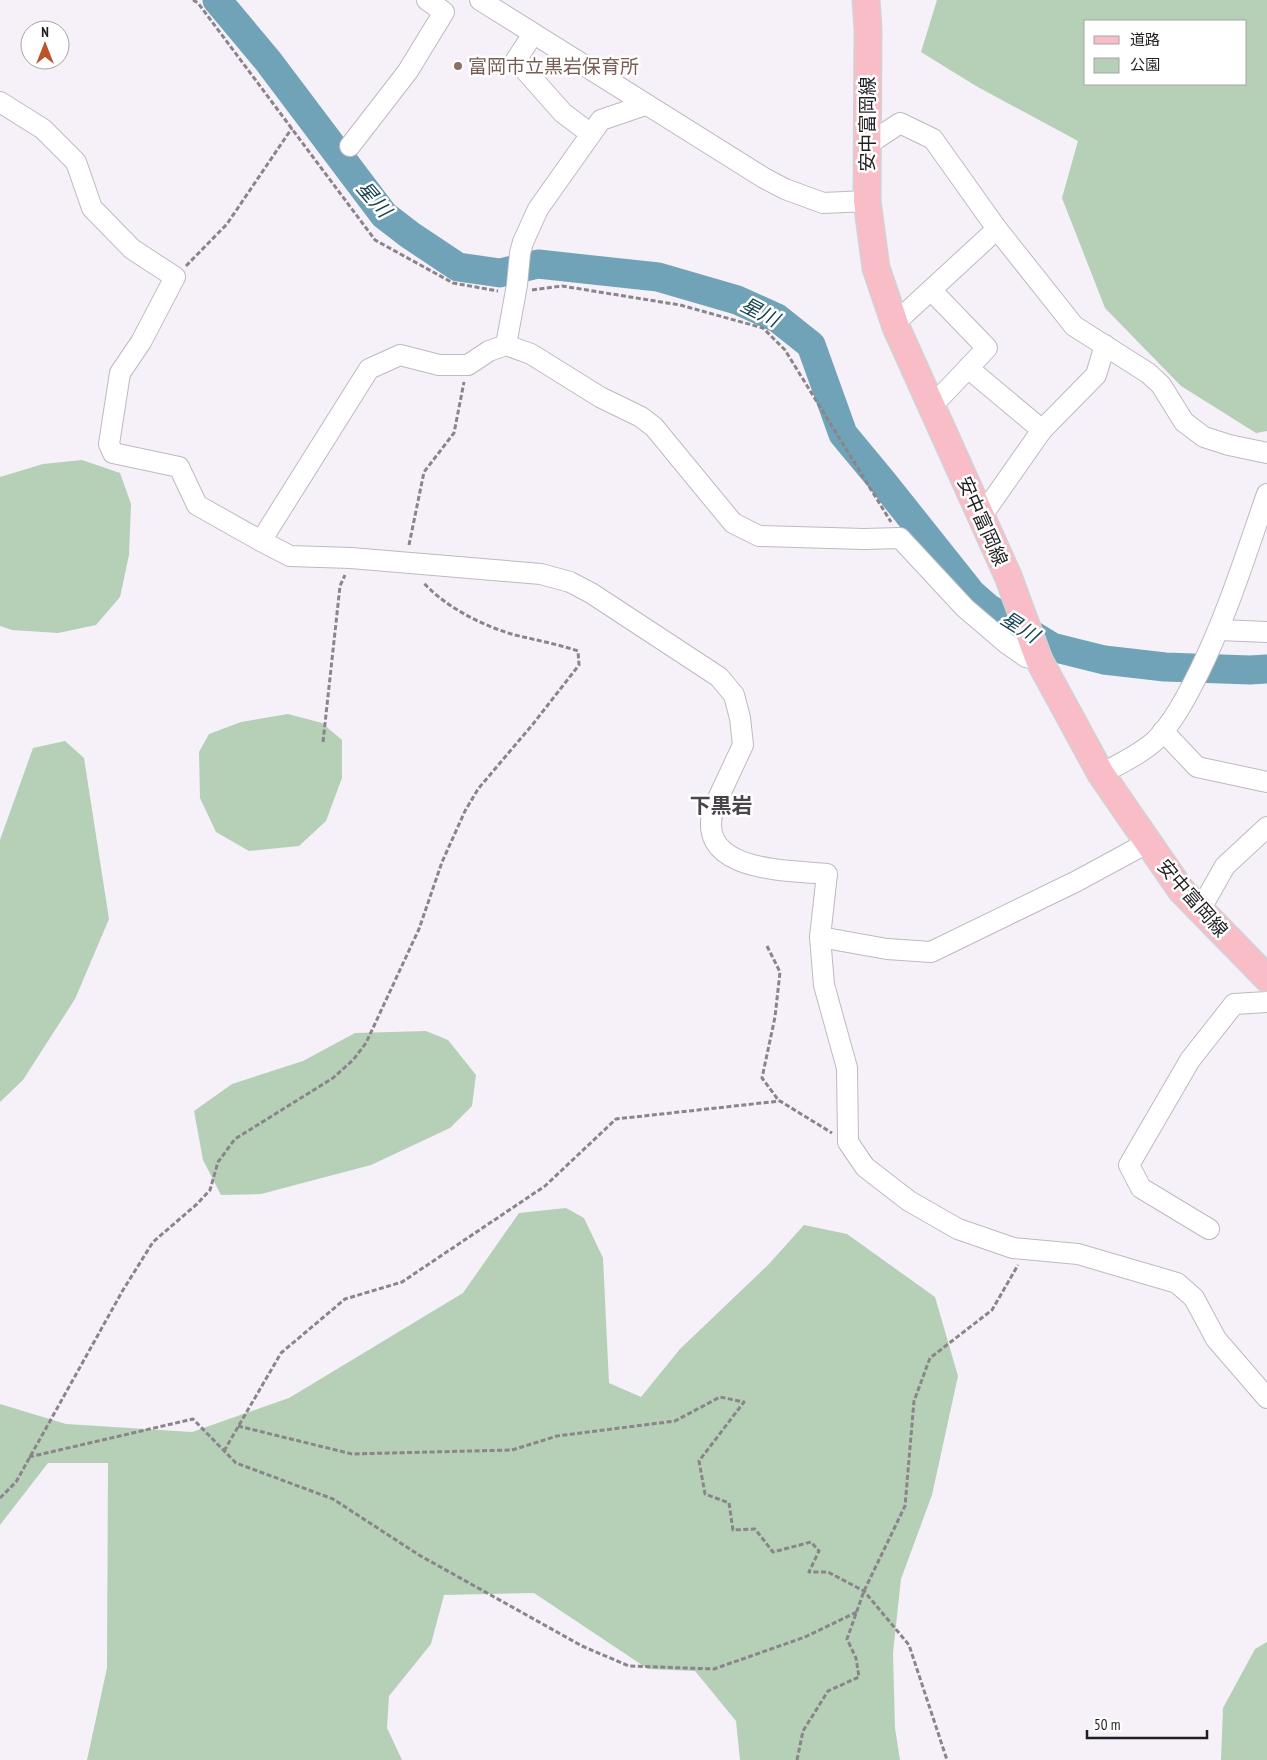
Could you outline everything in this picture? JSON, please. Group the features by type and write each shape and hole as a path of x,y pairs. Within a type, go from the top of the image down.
{"main road":[{"name":"安中富岡線","path":"866,0 868,29 867,201 876,268 895,323 1008,576 1038,657 1101,774 1181,890 1267,978"}],"street":[{"path":"350,146 408,71 444,12 427,0"},
{"path":"489,2 533,34 764,178 785,189 823,203 867,201"},
{"path":"533,34 516,60 563,113 591,134"},
{"path":"0,102 43,130 63,149 76,162 92,208 132,249 175,277 141,342 120,373 109,444 113,453 179,467 197,505 290,556 352,558 541,574 570,582 591,593 719,677 734,695 740,718 743,744 714,807 711,834 724,852 734,859 750,865 826,874 820,937 824,985 847,1068 848,1142 865,1167 909,1201 958,1229 1013,1248 1078,1254 1177,1283 1194,1298 1216,1339 1267,1398"},
{"path":"506,345 520,253 538,209 601,120 645,105"},
{"path":"867,145 900,123 934,139 997,230 1074,326 1148,372 1162,385 1184,422 1204,437 1229,445 1267,453"},
{"path":"895,323 997,230"},
{"path":"931,290 987,348 932,406"},
{"path":"261,541 369,368 400,355 439,365 468,365 489,351 506,345 531,354 600,397 641,417 654,426 733,523 758,536 864,539 900,538 965,608 1006,643 1026,657 1038,657"},
{"path":"981,517 1042,430 1096,376 1104,345"},
{"path":"968,368 1042,430"},
{"path":"1101,774 1129,759 1155,741 1172,720 1191,688 1216,636 1267,494"},
{"path":"1216,636 1267,632"},
{"path":"1163,731 1197,767 1267,782"},
{"path":"1200,910 1225,866 1267,827"},
{"path":"820,937 887,949 931,952 1077,881 1147,843"},
{"path":"1209,1229 1141,1188 1129,1165 1190,1060 1234,1004 1267,1002"}],"path":[{"path":"193,0 198,4 376,240 453,284 516,288 562,286 680,305 763,328 785,350 900,538"},
{"path":"175,277 227,224 292,128"},
{"path":"0,1498 16,1482 123,1290 153,1242 197,1204 210,1190 218,1162 235,1139 333,1078 353,1060 366,1043 419,928 442,862 465,811 478,789 533,724 579,664 578,651 513,634 461,614 430,591 406,563 424,472 454,433 468,365"},
{"path":"323,742 340,586 352,558"},
{"path":"766,946 780,972 775,1017 762,1078 780,1101 848,1142"},
{"path":"224,1451 281,1353 345,1299 402,1282 545,1186 616,1119 780,1101"},
{"path":"797,1760 803,1731 828,1691 859,1677 856,1658 847,1639 864,1591 905,1506 914,1400 930,1358 992,1310 1027,1249"},
{"path":"238,1426 352,1454 512,1450 557,1436 675,1421 720,1396 744,1402 699,1461 705,1494 729,1504 733,1530 755,1529 774,1552 811,1542 819,1550 809,1572 828,1572 864,1591 909,1645 947,1760"},
{"path":"29,1458 192,1419 236,1463 333,1499 419,1555 582,1646 629,1666 714,1669 805,1638 857,1612"}],"green space":[{"path":"937,0 1267,0 1267,431 1256,433 1181,386 1105,308 1062,198 1078,141 976,86 921,52"},
{"path":"82,460 120,473 131,504 129,555 120,597 96,625 58,633 12,630 0,626 0,477 43,464"},
{"path":"288,714 322,723 342,740 342,778 326,821 299,846 249,851 216,832 200,798 199,752 209,734 241,722"},
{"path":"65,741 84,758 109,919 75,999 23,1080 0,1102 0,840 33,748"},
{"path":"426,1031 448,1040 476,1075 472,1106 450,1128 371,1165 261,1194 221,1195 203,1160 194,1111 232,1084 303,1061 355,1033"},
{"path":"566,1208 584,1218 603,1258 609,1383 641,1397 680,1349 768,1265 804,1225 847,1234 935,1297 958,1376 932,1495 901,1579 893,1653 895,1728 900,1760 740,1760 736,1721 695,1671 648,1669 534,1593 444,1595 431,1644 389,1696 387,1728 402,1760 87,1760 107,1668 108,1463 48,1463 0,1525 0,1404 66,1424 192,1432 289,1398 463,1293 519,1213"},
{"path":"1267,1642 1267,1760 1221,1760 1223,1708 1255,1649"}],"waterway":[{"name":"星川","path":"217,0 268,61 384,215 458,267 500,273 538,264 658,277 737,300 777,318 811,345 843,434 972,594 988,608 1052,647 1104,660 1165,667 1267,669"}],"place":[{"name":"富岡市立黒岩保育所","path":"458,66"}],"district":[{"name":"下黒岩","path":"721,805"}]}
